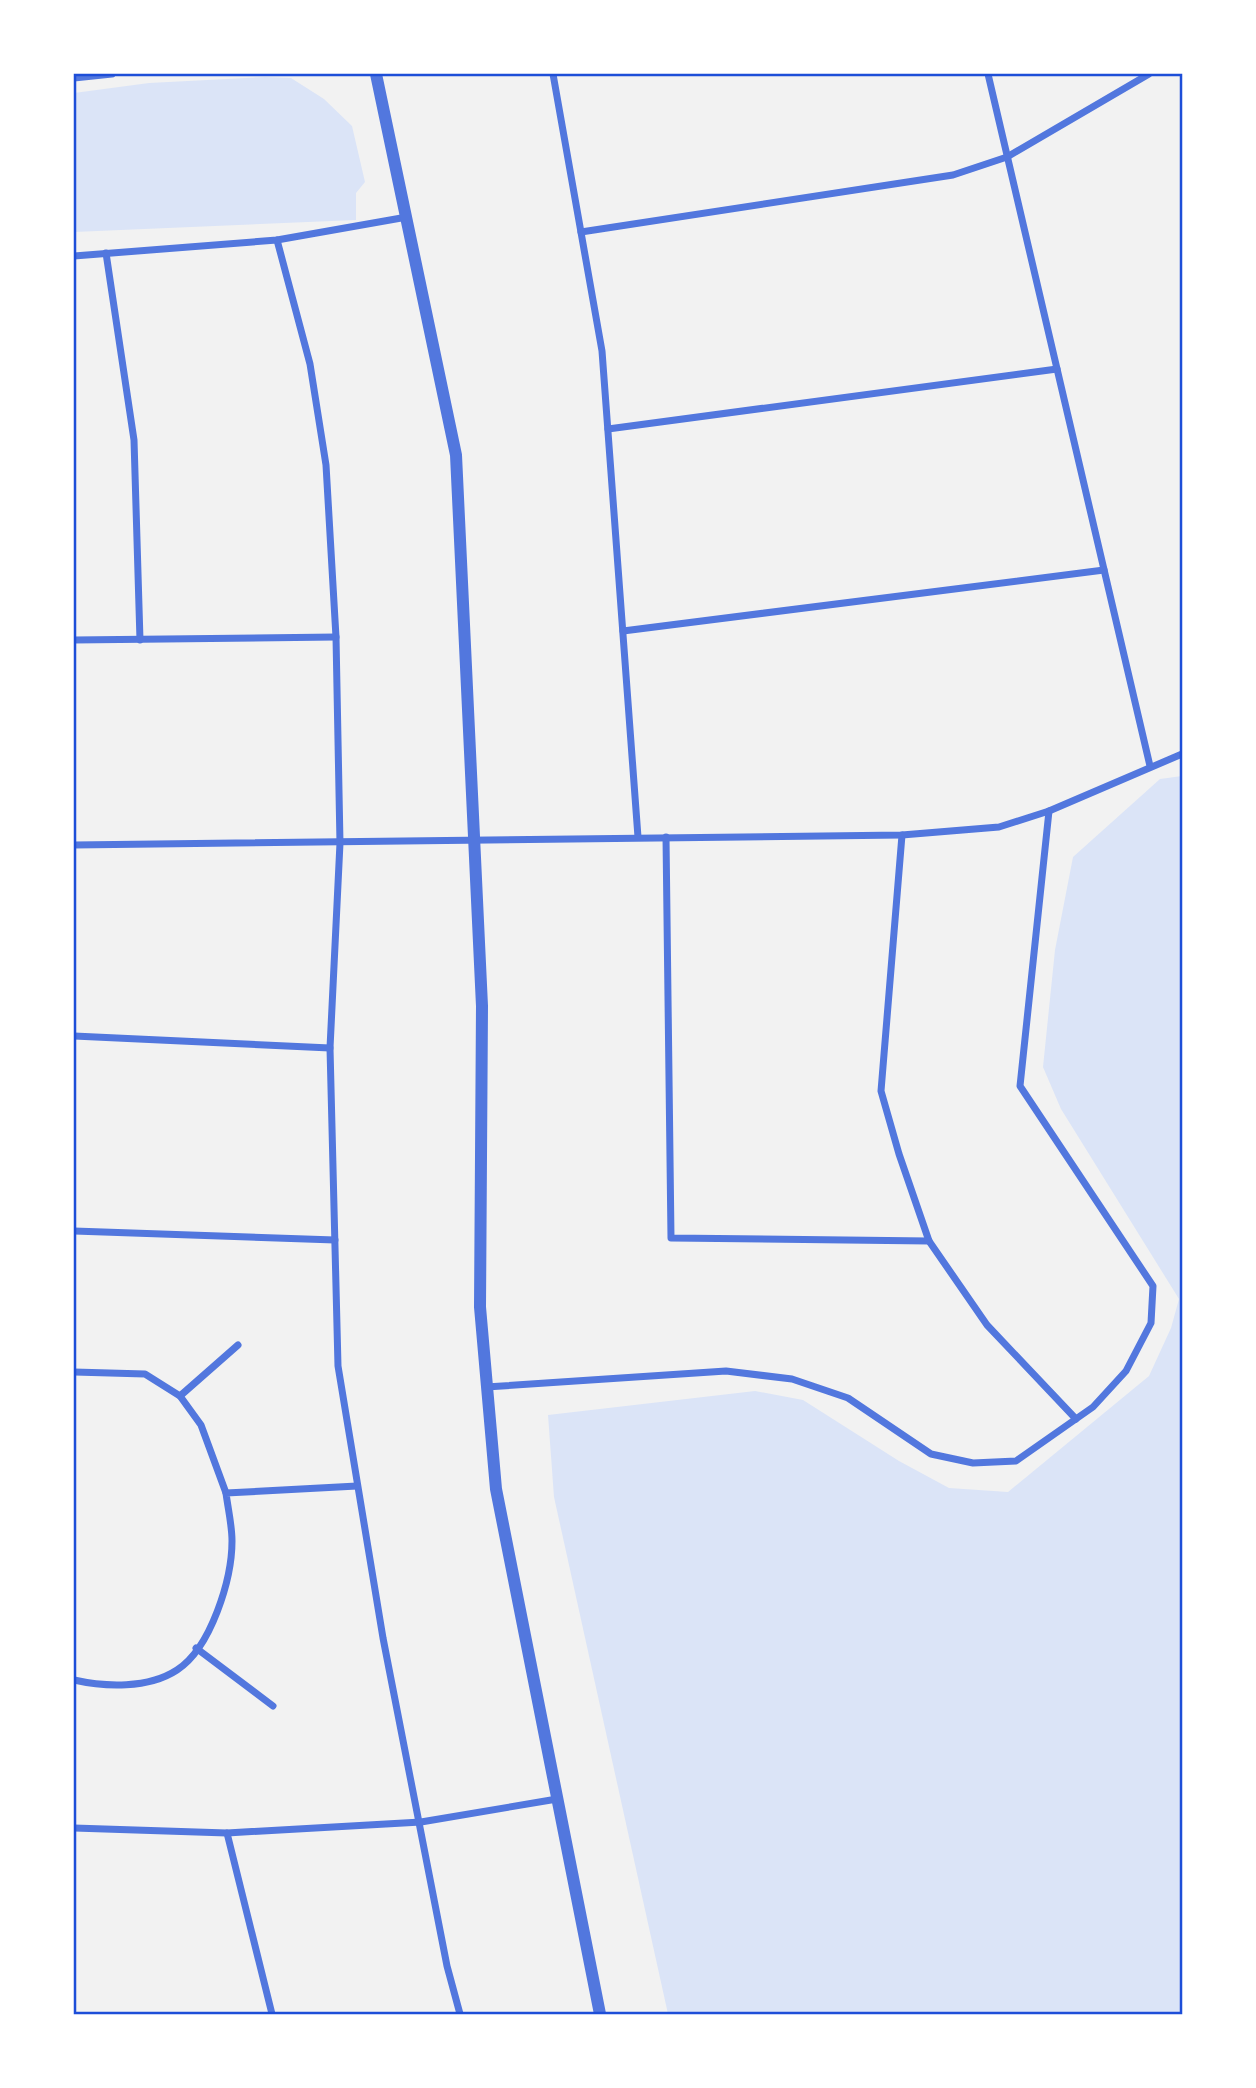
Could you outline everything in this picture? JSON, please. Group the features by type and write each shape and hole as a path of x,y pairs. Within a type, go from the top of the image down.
{"street":[{"path":"74,78 112,74"},
{"path":"376,74 456,455 482,1006 480,1307 496,1489 600,2014"},
{"path":"553,74 602,351 638,837"},
{"path":"988,74 1150,766"},
{"path":"581,232 953,175 1007,158 1149,74"},
{"path":"74,256 277,240 407,217"},
{"path":"277,240 310,364 326,465 336,638 340,843 330,1048 338,1366 383,1638 447,1966 460,2014"},
{"path":"106,253 134,440 140,639"},
{"path":"608,429 1057,369"},
{"path":"622,631 1104,570"},
{"path":"74,640 336,638"},
{"path":"74,845 902,835 999,827 1049,811 1182,754"},
{"path":"486,1387 726,1371 792,1379 848,1398 931,1454 973,1463 1016,1461 1093,1408 1126,1371 1151,1323 1153,1286 1020,1086 1049,811"},
{"path":"902,835 881,1091 899,1154 929,1241 987,1325 1076,1419"},
{"path":"666,837 671,1238 929,1241"},
{"path":"74,1036 330,1048"},
{"path":"74,1231 335,1240"},
{"path":"180,1396 238,1345"},
{"path":"74,1372 145,1374 180,1396 201,1425 226,1493 232,1541 223,1601 196,1648 178,1670 128,1687 74,1680"},
{"path":"226,1493 357,1486"},
{"path":"196,1648 273,1706"},
{"path":"74,1828 227,1833 421,1822 557,1799"},
{"path":"227,1833 272,2014"}],"shaded area":[{"path":"291,78 324,99 352,126 365,182 356,193 356,220 74,232 74,93 149,83"},
{"path":"1182,776 1182,2014 668,2014 554,1497 548,1415 755,1391 803,1400 899,1461 949,1488 1008,1492 1149,1376 1171,1328 1179,1299 1061,1109 1043,1067 1055,950 1073,857 1160,779"}]}
